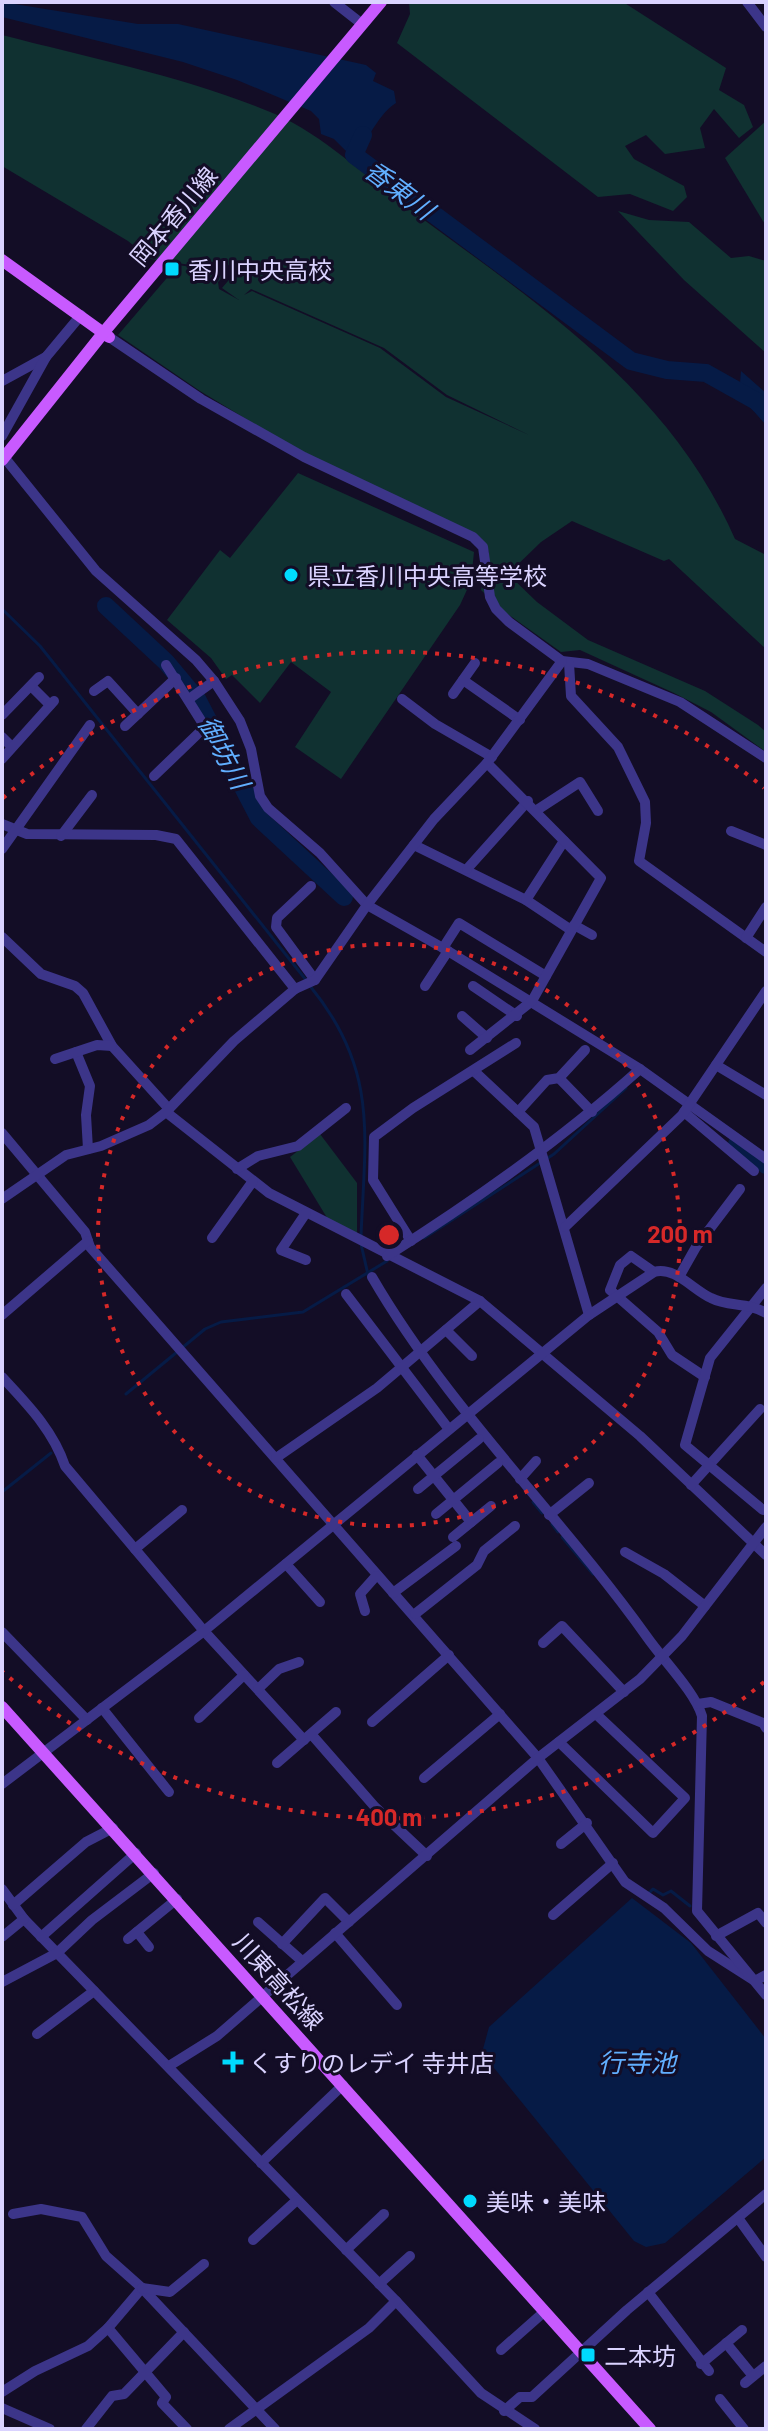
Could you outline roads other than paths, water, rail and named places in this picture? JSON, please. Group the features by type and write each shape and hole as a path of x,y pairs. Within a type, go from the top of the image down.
{"main road":[{"name":"岡本香川線","path":"3,459 381,2"},
{"path":"2,260 106,334"},
{"name":"川東高松線","path":"2,1707 650,2429"}],"street":[{"path":"334,2 362,24"},
{"path":"747,2 766,27"},
{"path":"2,436 46,357 81,315"},
{"path":"106,334 201,399 304,457 473,537 483,547 486,583 496,609 566,662 588,664 680,702 766,758"},
{"path":"2,381 46,357"},
{"path":"3,459 96,571 196,660 214,681 240,721 251,749 260,796 268,808 320,853 367,905 446,949 640,1069 754,1171"},
{"path":"2,1199 66,1155 127,1136 168,1110 234,1041 295,989 315,980 367,905 414,845 489,760 566,662"},
{"path":"566,662 571,696 618,747 645,802 646,823 639,861 766,952"},
{"path":"453,694 475,663"},
{"path":"154,776 205,727 166,665"},
{"path":"125,726 176,678"},
{"path":"463,680 520,720"},
{"path":"94,691 108,681 138,714"},
{"path":"189,699 214,681"},
{"path":"2,715 35,682 52,703 2,759"},
{"path":"402,699 489,760 601,878 532,1001 517,1016 470,1050"},
{"path":"2,849 90,725"},
{"path":"2,737 12,747"},
{"path":"537,810 580,782 598,811"},
{"path":"61,836 92,795"},
{"path":"467,869 528,801"},
{"path":"2,824 13,830 61,836 156,835 176,839 295,989"},
{"path":"731,831 766,845"},
{"path":"526,900 564,841"},
{"path":"414,845 467,869 573,928 592,935"},
{"path":"311,886 277,918 276,927 315,980"},
{"path":"746,938 766,907"},
{"path":"425,986 459,923 546,976"},
{"path":"2,937 41,974 75,986 83,993 112,1046 168,1110 237,1169 306,1213 480,1301 543,1352 766,1555"},
{"path":"473,986 517,1016"},
{"path":"565,1227 687,1108 766,991"},
{"path":"462,1016 487,1038"},
{"path":"411,1241 373,1180 374,1137 516,1043"},
{"path":"55,1059 97,1045 112,1046"},
{"path":"518,1112 547,1080 559,1078 585,1050"},
{"path":"76,1052 90,1086 88,1149"},
{"path":"716,1065 766,1095"},
{"path":"387,1256 543,1151 640,1069"},
{"path":"474,1071 534,1127 589,1315"},
{"path":"559,1078 592,1112"},
{"path":"237,1169 258,1156 298,1146 346,1108"},
{"path":"687,1108 766,1159"},
{"path":"2,1133 40,1175 90,1247 376,1576 415,1614 538,1758 587,1823 625,1882 664,1908 708,1951 755,1981"},
{"path":"212,1238 253,1181"},
{"path":"679,1277 696,1247 740,1189"},
{"path":"306,1213 281,1250 306,1260"},
{"path":"2,1315 88,1241"},
{"path":"654,1272 631,1256 620,1265 610,1290 658,1332 672,1355 705,1377"},
{"path":"2,1784 204,1631 589,1315 654,1272 659,1270 679,1277 713,1300 753,1305 766,1313"},
{"path":"372,1277 467,1413 611,1588 698,1704 702,1716 697,1911 766,1995"},
{"path":"763,1510 685,1445 710,1358 766,1288"},
{"path":"346,1294 448,1428"},
{"path":"276,1458 328,1425 402,1369 480,1301"},
{"path":"446,1330 472,1356"},
{"path":"2,1377 33,1410 60,1450 65,1466 204,1631 244,1675 427,1856"},
{"path":"691,1485 760,1409"},
{"path":"418,1489 479,1439"},
{"path":"417,1455 471,1522"},
{"path":"520,1479 536,1461"},
{"path":"436,1514 498,1463"},
{"path":"549,1515 589,1483"},
{"path":"393,1593 491,1506"},
{"path":"135,1549 182,1510"},
{"path":"415,1614 477,1565 484,1551 515,1526"},
{"path":"169,2066 217,2036 538,1758 624,1692 662,1658 766,1527"},
{"path":"625,1552 664,1574 705,1606"},
{"path":"286,1564 320,1602"},
{"path":"365,1611 360,1594 376,1576"},
{"path":"543,1643 562,1626 624,1692"},
{"path":"2,1632 87,1720"},
{"path":"372,1722 449,1655"},
{"path":"258,1689 279,1669 299,1662"},
{"path":"199,1718 244,1675"},
{"path":"698,1704 711,1702 763,1723 766,1728"},
{"path":"102,1708 169,1792"},
{"path":"277,1763 336,1712"},
{"path":"424,1778 500,1714"},
{"path":"559,1742 653,1833 685,1798 596,1714"},
{"path":"561,1844 587,1823"},
{"path":"13,1905 86,1842 113,1828"},
{"path":"41,1937 136,1853"},
{"path":"553,1915 613,1863"},
{"path":"2,1982 57,1953 92,1920 154,1873"},
{"path":"2,1889 41,1937 396,2301 481,2393 535,2429"},
{"path":"282,1944 325,1898 349,1922"},
{"path":"149,1947 132,1935 177,1899"},
{"path":"716,1936 758,1913 766,1923"},
{"path":"2,1937 24,1919"},
{"path":"258,1922 302,1961"},
{"path":"335,1933 397,2005"},
{"path":"755,1981 766,1975"},
{"path":"37,2034 94,1991"},
{"path":"261,2163 343,2085"},
{"path":"504,2411 520,2397 532,2397 648,2292 766,2194"},
{"path":"253,2240 297,2200"},
{"path":"13,2214 41,2209 82,2217 106,2256 142,2288 275,2429"},
{"path":"346,2250 384,2214"},
{"path":"738,2218 766,2257"},
{"path":"379,2284 410,2256"},
{"path":"142,2288 170,2292 204,2264"},
{"path":"2,2392 35,2371 88,2346 142,2288"},
{"path":"648,2292 705,2367 742,2330"},
{"path":"229,2429 369,2328 396,2301"},
{"path":"501,2350 544,2312"},
{"path":"108,2328 166,2397 162,2403 187,2429"},
{"path":"86,2429 112,2396 124,2394 184,2332"},
{"path":"726,2343 749,2380 766,2366"},
{"path":"720,2399 737,2427"},
{"path":"2,2408 50,2429"}],"water":[{"path":"2,2 138,24 178,24 366,65 376,73 373,81 394,91 396,103 382,115 361,146 350,155 334,139 321,134 319,119 311,111 237,80 183,62 2,17"},
{"path":"741,371 766,393 766,425 732,387 740,383"},
{"name":"行寺池","path":"632,1898 691,1943 766,2039 766,2157 665,2243 646,2247 634,2241 486,2058 483,2049 489,2027"}],"waterway":[{"name":"香東川","path":"363,135 354,155 631,361 667,370 706,373 756,401 766,410"},
{"name":"御坊川","path":"106,606 166,662 197,699 259,818 344,897"},
{"path":"2,609 40,646 306,980"},
{"path":"310,986 348,1046 358,1076 365,1135 361,1236"},
{"path":"424,1238 554,1154 626,1088"},
{"name":"御坊川","path":"737,1144 766,1165"},
{"path":"361,1244 369,1279"},
{"path":"126,1394 205,1329 221,1322 303,1312 387,1261"},
{"path":"2,1492 51,1453"},
{"path":"533,1502 542,1513"},
{"path":"552,1524 558,1532"},
{"path":"562,1537 593,1574"},
{"path":"648,1894 653,1889 663,1895 671,1891 690,1906"}],"place":[{"name":"香川中央高校","path":"172,269"},
{"name":"県立香川中央高等学校","path":"291,575"},
{"name":"くすりのレデイ 寺井店","path":"233,2062"},
{"name":"美味・美味","path":"470,2201"},
{"name":"二本坊","path":"588,2355"}]}
